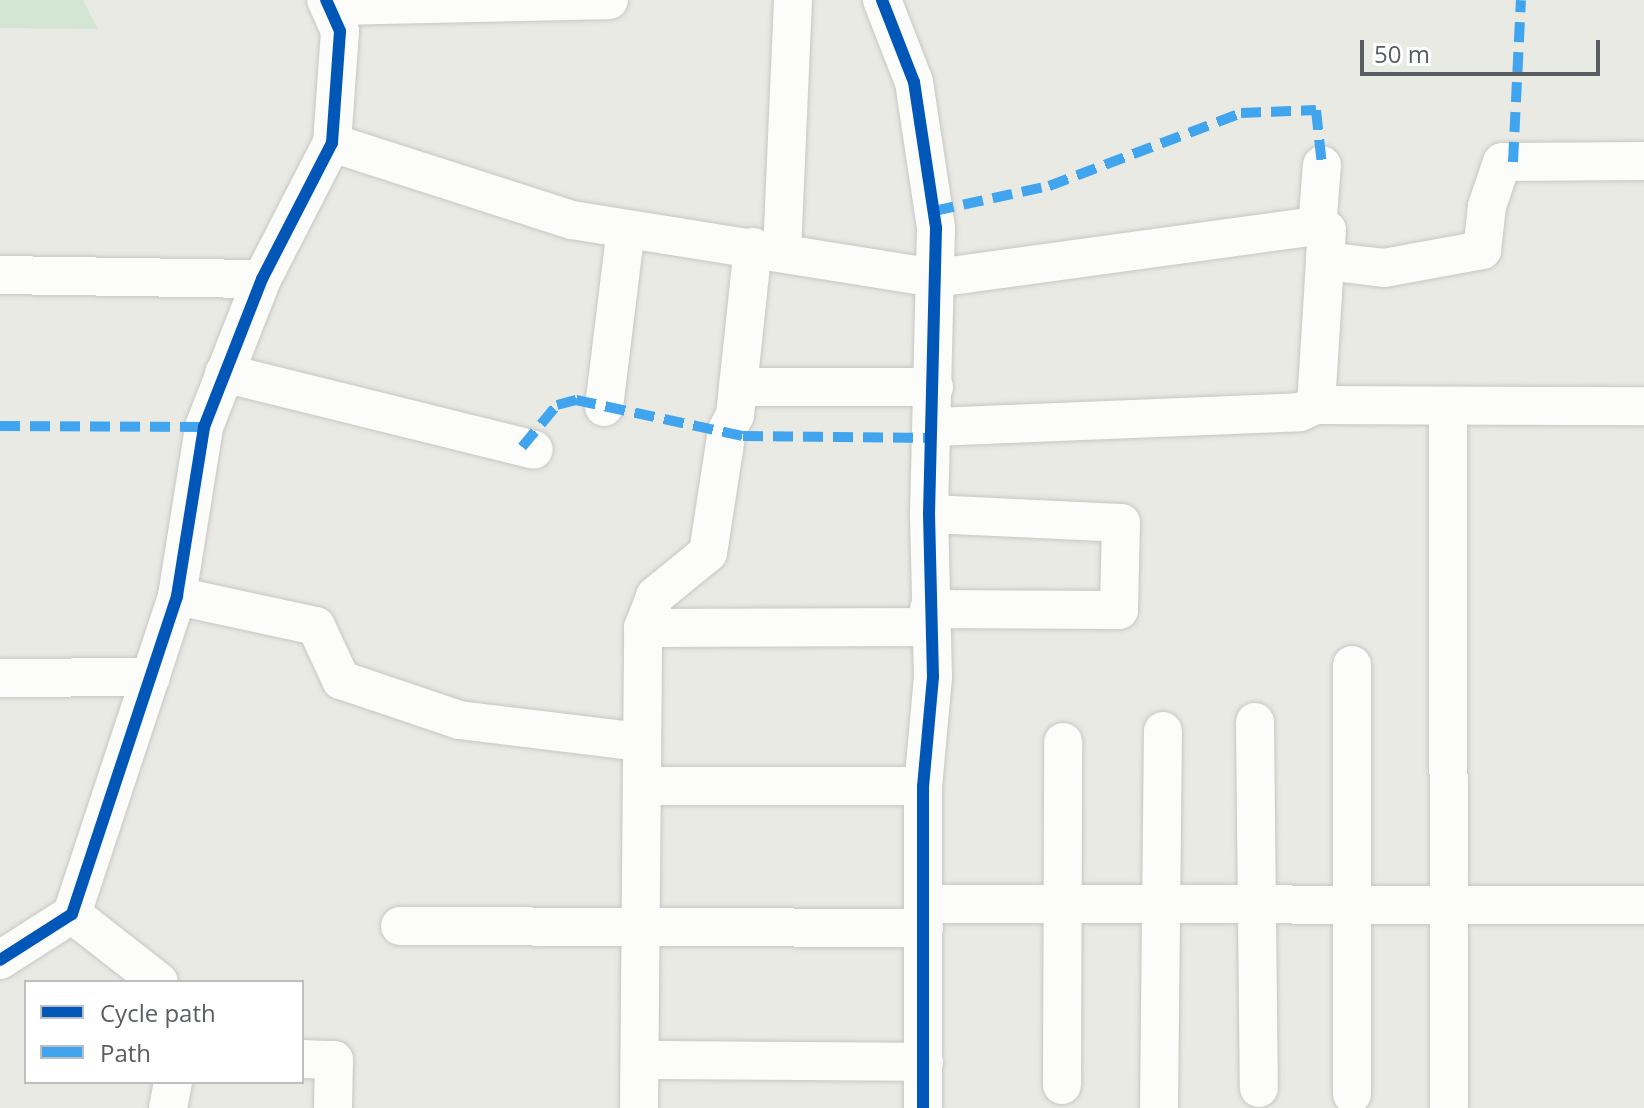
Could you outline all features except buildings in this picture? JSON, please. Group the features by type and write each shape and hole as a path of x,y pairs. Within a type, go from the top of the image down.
{"street":[{"path":"0,960 72,914 177,596 201,437 262,279 332,143 340,31 328,3 609,0"},
{"path":"639,1108 643,628 655,596 708,553 738,387 768,250 793,0"},
{"path":"882,0 917,98 936,228 934,427 929,514 929,618 933,677 923,786 923,1108"},
{"path":"332,143 572,220 936,278 1321,245 1384,268 1482,250 1487,206 1502,162 1644,161"},
{"path":"1316,405 1322,165"},
{"path":"604,407 626,229"},
{"path":"0,275 262,279"},
{"path":"224,373 534,450"},
{"path":"738,387 934,387"},
{"path":"934,427 1300,412 1316,405 1644,406"},
{"path":"1448,406 1449,1108"},
{"path":"643,628 1119,610 1121,523 929,514"},
{"path":"177,596 316,626 341,680 459,720 642,742"},
{"path":"1352,665 1352,1094"},
{"path":"0,678 151,677"},
{"path":"1255,722 1259,1088"},
{"path":"1159,1108 1163,731"},
{"path":"1062,1085 1063,742"},
{"path":"642,786 923,786"},
{"path":"400,926 641,927 924,916 1063,904 1644,905"},
{"path":"72,914 156,980"},
{"path":"304,1059 334,1060 333,1108"},
{"path":"640,1060 924,1062"},
{"path":"168,1108 173,1084"}],"green space":[{"path":"0,0 83,0 98,29 0,28"}],"marked path":[{"path":"1513,162 1521,0"},
{"path":"934,211 1049,186 1241,113 1316,110 1322,165"},
{"path":"522,447 557,405 576,400 743,436 933,438"},
{"path":"0,426 204,427"}],"cycle path":[{"path":"0,960 72,914 177,596 204,427 262,279 332,143 340,31 326,0"},
{"path":"882,0 914,82 936,228 929,514 933,677 923,786 923,1108"}]}
